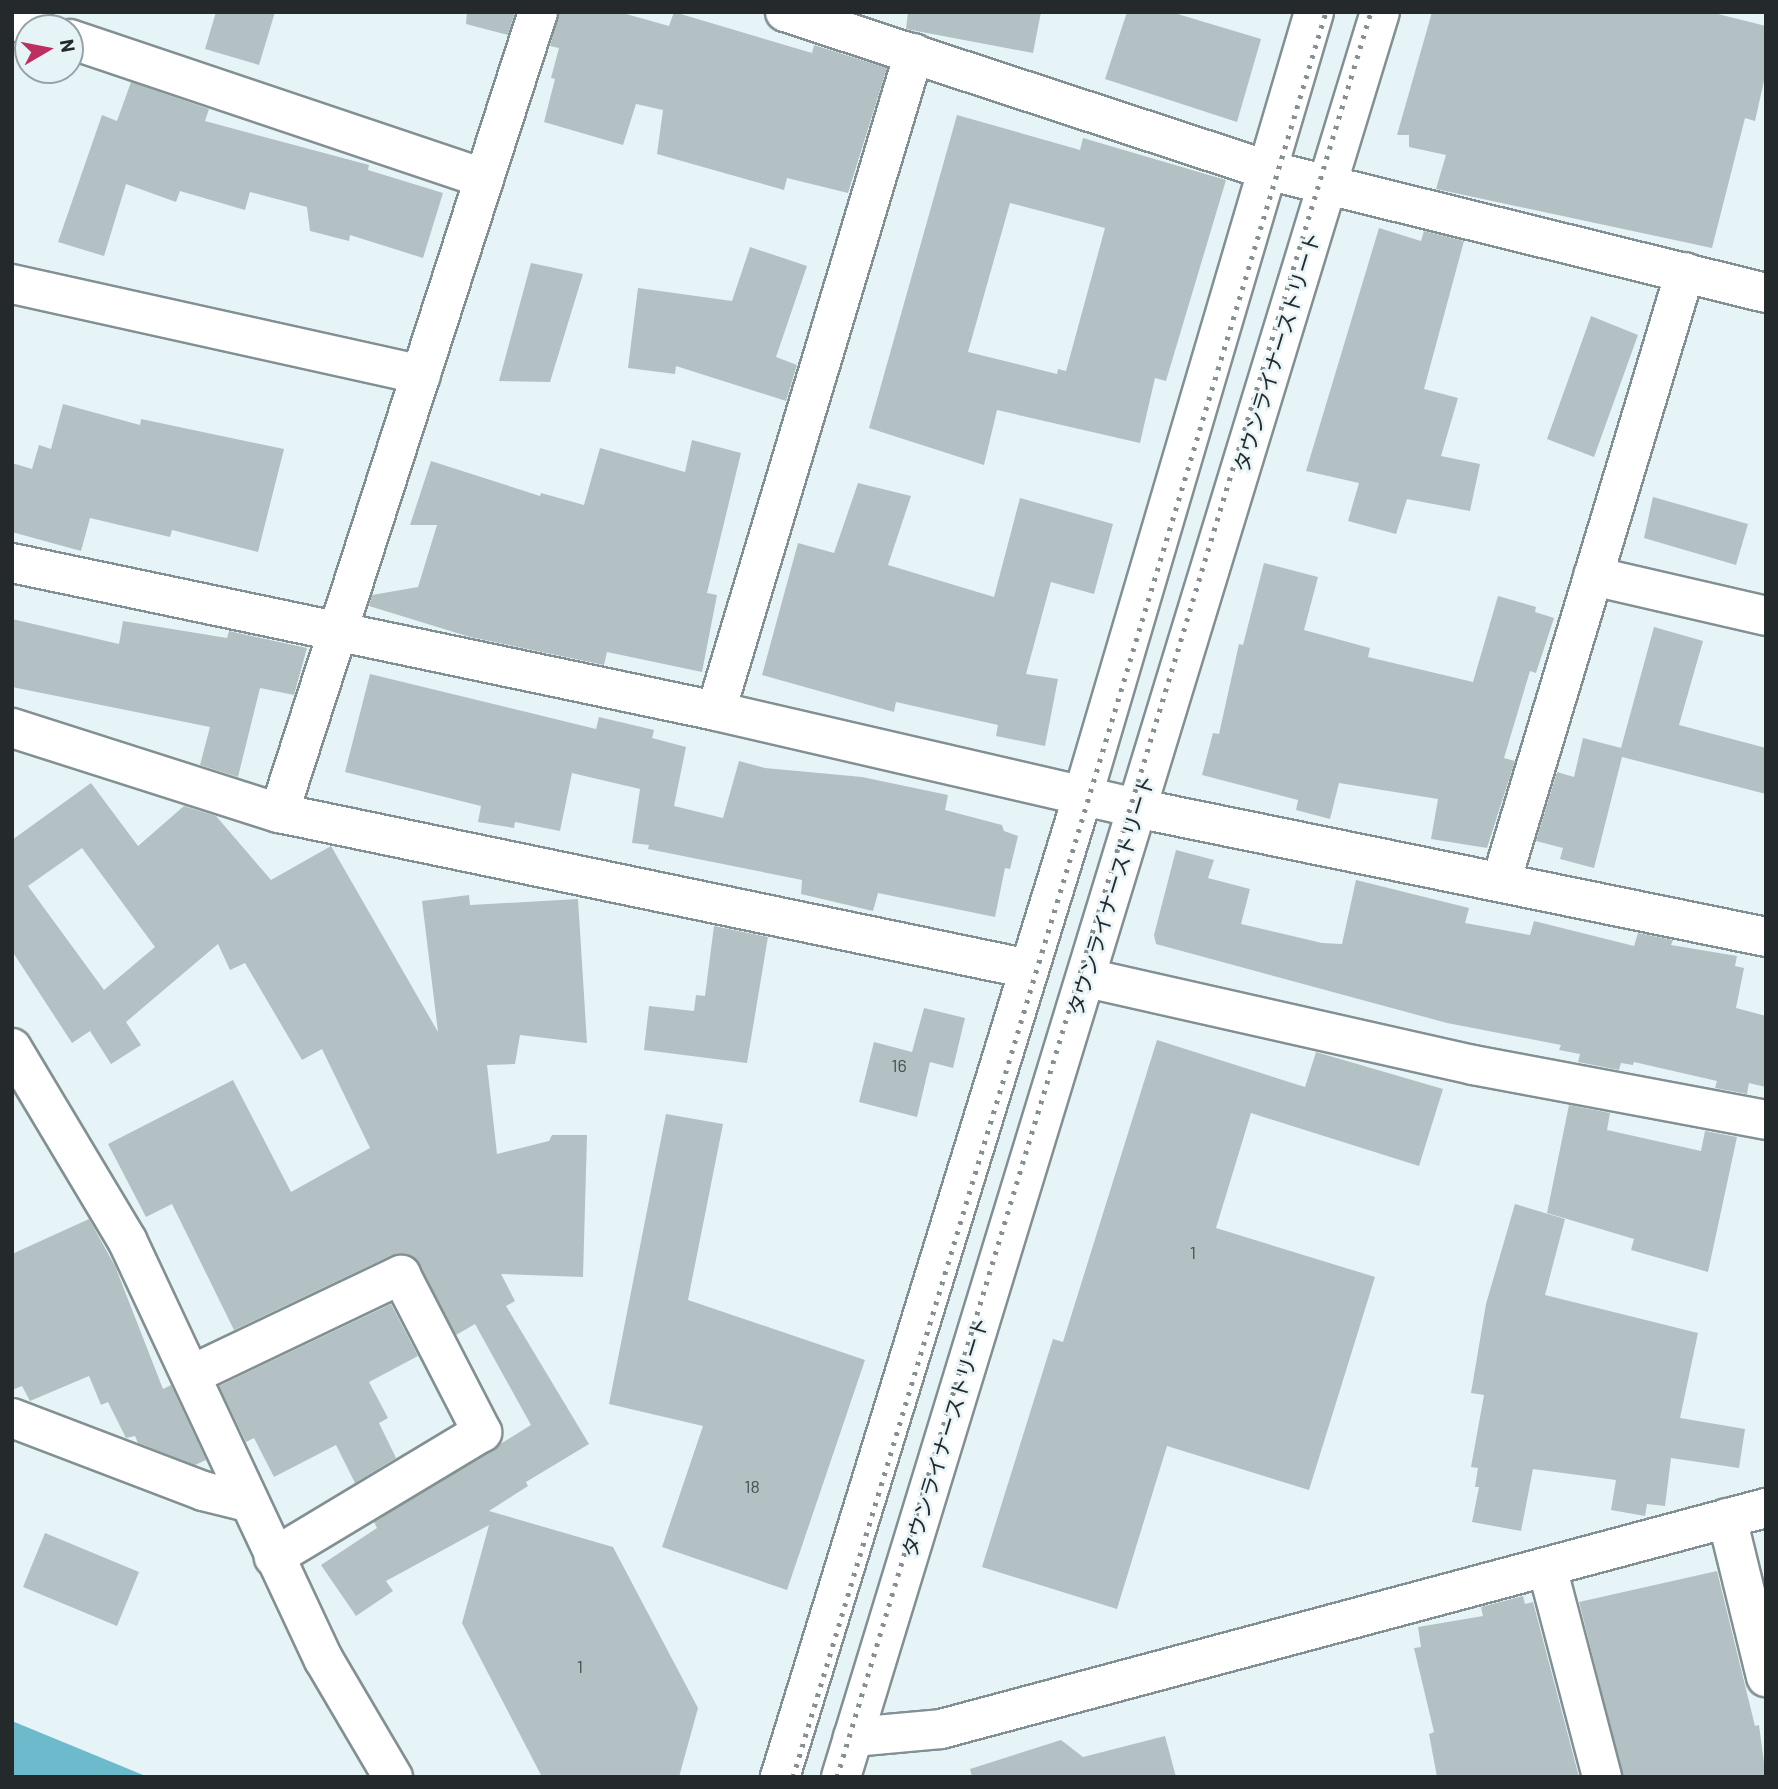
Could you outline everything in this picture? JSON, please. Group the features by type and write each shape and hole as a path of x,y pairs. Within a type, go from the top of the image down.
{"street":[{"path":"279,813 538,12"},
{"path":"785,12 1328,188 1766,293"},
{"path":"780,1777 1083,795 1314,12"},
{"name":"タウンライナーストリート","path":"841,1777 1380,12"},
{"path":"84,44 484,178"},
{"path":"716,710 914,53"},
{"path":"1501,882 1685,272"},
{"path":"12,284 421,375"},
{"path":"12,564 335,634 716,710 1136,808 1766,937"},
{"path":"1594,576 1766,616"},
{"path":"12,728 279,813 1029,968"},
{"path":"1087,978 1473,1065 1766,1120"},
{"path":"12,1048 127,1240 247,1502 324,1660 393,1777"},
{"path":"191,1375 401,1275 482,1432 274,1557"},
{"path":"12,1418 203,1491 247,1502"},
{"path":"853,1737 941,1729 1766,1508"},
{"path":"1727,1518 1766,1677"},
{"path":"1547,1567 1602,1777"}],"shaded area":[{"path":"12,1721 148,1777 12,1777"}],"building":[{"path":"216,12 275,12 259,65 205,49"},
{"path":"467,12 515,12 508,35 466,24"},
{"path":"559,12 619,12 669,26 674,12 812,53 814,45 887,68 848,193 787,178 784,190 657,154 663,110 636,104 623,145 544,122 555,79 551,78 559,48 550,46"},
{"path":"908,12 1041,12 1033,53 906,29"},
{"path":"1127,12 1171,12 1261,39 1237,122 1105,79"},
{"path":"1432,12 1710,12 1766,26 1766,72 1755,121 1745,118 1712,248 1436,189 1446,155 1409,147 1409,135 1397,135"},
{"path":"131,82 209,109 205,121 369,165 368,170 443,193 423,258 350,235 349,241 310,231 307,207 250,192 245,210 180,191 176,202 126,184 104,256 58,242 102,115 117,121"},
{"path":"957,115 1080,150 1083,138 1226,180 1166,381 1155,378 1140,443 997,410 984,465 869,428","holes":["1010,203 1105,228 1066,371 1058,369 1057,374 968,352"]},
{"path":"1379,228 1421,241 1424,231 1464,241 1424,389 1458,398 1441,456 1480,464 1470,511 1407,499 1396,534 1348,521 1359,483 1306,471"},
{"path":"750,247 807,266 776,357 797,365 786,401 676,366 675,374 628,368 638,288 732,301"},
{"path":"531,263 583,274 550,382 499,381"},
{"path":"1591,316 1638,335 1594,457 1547,439"},
{"path":"63,404 140,425 141,419 284,449 258,552 172,530 170,537 90,518 81,551 12,532 12,463 32,469 39,445 51,449"},
{"path":"692,440 741,453 707,593 717,595 702,672 607,652 604,665 470,637 369,606 372,595 418,587 437,525 410,525 431,461 540,496 541,493 584,505 600,448 685,472"},
{"path":"858,483 911,496 888,565 994,597 1020,498 1113,524 1094,594 1051,582 1026,674 1058,679 1045,746 996,736 998,725 896,702 894,712 762,675 798,543 834,553"},
{"path":"1653,497 1748,524 1736,565 1644,538"},
{"path":"1264,563 1318,577 1304,630 1370,648 1368,657 1473,682 1498,596 1536,607 1535,612 1554,618 1536,673 1530,671 1504,758 1515,761 1487,848 1431,839 1438,799 1339,783 1330,819 1296,810 1298,800 1202,775 1213,733 1219,734 1239,644 1243,645"},
{"path":"12,619 119,644 123,621 227,638 229,631 307,648 294,695 260,688 238,777 200,765 210,727 12,687"},
{"path":"1654,627 1703,641 1679,725 1766,748 1766,794 1622,757 1594,868 1560,859 1563,848 1536,841 1557,772 1574,777 1583,738 1621,748"},
{"path":"370,674 596,729 599,717 654,730 652,738 686,747 674,806 723,818 739,761 765,768 862,777 948,795 945,810 1002,825 1004,831 1018,836 1010,869 1005,868 995,917 878,893 873,911 801,894 802,880 648,849 649,845 632,843 640,789 572,773 560,831 515,822 514,828 478,822 481,806 345,772"},
{"path":"91,783 138,846 184,806 216,816 271,880 331,846 438,1032 422,901 469,895 470,905 578,899 587,1043 520,1035 515,1064 487,1065 497,1154 549,1141 552,1135 587,1135 583,1277 501,1274 515,1301 506,1306 589,1444 526,1482 528,1486 489,1511 613,1547 698,1708 679,1777 542,1777 462,1623 489,1525 386,1581 393,1591 356,1616 321,1565 377,1528 374,1522 531,1425 475,1324 456,1335 412,1256 392,1255 234,1330 172,1204 146,1217 108,1144 233,1080 291,1192 370,1148 322,1049 302,1060 245,963 230,970 218,944 126,1022 141,1045 111,1064 90,1031 72,1043 12,951 12,840","holes":["82,848 155,947 104,990 28,886"]},
{"path":"1176,850 1214,860 1208,878 1250,889 1241,924 1322,943 1342,944 1356,880 1469,908 1465,923 1530,935 1534,921 1634,946 1638,933 1673,940 1671,945 1737,956 1735,966 1744,968 1736,1008 1766,1016 1766,1087 1749,1083 1747,1094 1715,1088 1717,1081 1634,1062 1633,1065 1621,1063 1619,1070 1578,1062 1580,1054 1559,1050 1561,1045 1447,1023 1156,944 1154,935"},
{"path":"714,926 768,937 747,1063 644,1050 649,1006 694,1011 696,995 705,996"},
{"path":"924,1008 965,1018 953,1068 930,1062 917,1117 859,1102 874,1042 912,1052"},
{"path":"1157,1040 1305,1087 1316,1052 1443,1089 1419,1166 1251,1113 1216,1228 1375,1277 1309,1490 1167,1446 1117,1609 982,1567 1053,1339 1063,1342"},
{"path":"1569,1105 1610,1113 1607,1130 1701,1151 1705,1131 1737,1137 1708,1272 1631,1250 1634,1239 1547,1213"},
{"path":"666,1114 723,1124 688,1300 865,1360 787,1590 662,1547 703,1426 609,1404"},
{"path":"1515,1204 1565,1219 1545,1295 1698,1333 1680,1418 1745,1429 1739,1468 1671,1458 1665,1506 1647,1504 1645,1516 1611,1510 1616,1480 1533,1469 1521,1531 1472,1522 1479,1487 1475,1487 1478,1468 1471,1467 1484,1395 1471,1393 1486,1304"},
{"path":"89,1219 115,1266 163,1389 171,1385 206,1460 195,1465 138,1443 135,1436 126,1438 108,1402 101,1405 89,1376 30,1401 22,1386 12,1390 12,1254"},
{"path":"391,1304 418,1356 369,1382 388,1418 379,1423 396,1458 355,1483 336,1445 274,1477 254,1438 246,1442 219,1386"},
{"path":"45,1533 139,1572 117,1626 23,1587"},
{"path":"1717,1571 1755,1726 1759,1725 1766,1777 1623,1777 1579,1602"},
{"path":"1523,1596 1525,1604 1533,1602 1579,1777 1437,1777 1429,1734 1434,1732 1414,1648 1421,1647 1418,1627 1483,1616 1481,1607"},
{"path":"1165,1736 1176,1777 972,1777 970,1769 1061,1740 1083,1757"}],"railway":[{"path":"793,1777 1326,12"},
{"path":"837,1777 1371,12"}]}
